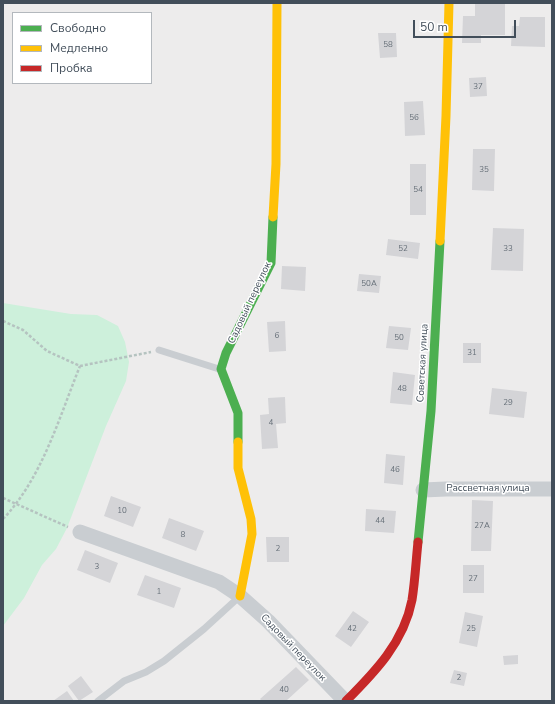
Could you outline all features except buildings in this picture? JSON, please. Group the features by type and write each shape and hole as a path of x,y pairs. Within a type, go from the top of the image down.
{"street":[{"name":"Садовый переулок","path":"221,369 226,353 270,263 276,164 277,3"},
{"name":"Советская улица","path":"345,701 385,662 397,643 407,621 412,600 431,411 446,116 449,3"},
{"path":"221,369 238,413 238,468 251,519 252,534 240,596"},
{"name":"Рассветная улица","path":"423,490 552,489"},
{"name":"Садовый переулок","path":"80,532 219,582 240,596 268,621 345,701"}],"lane":[{"path":"159,350 221,369"},
{"path":"98,701 124,681 146,672 164,661 204,629 240,596"}],"path":[{"path":"3,321 23,330 47,351 80,366 106,362 159,350"},
{"path":"3,519 18,504 44,456 80,366"},
{"path":"3,498 80,532"}],"green space":[{"path":"3,303 71,314 97,315 118,326 125,342 129,362 126,381 106,426 67,528 56,549 42,565 24,598 3,626"}],"traffic: fast":[{"path":"238,442 238,413 221,369 226,353 271,263 273,217"},
{"path":"418,542 431,411 440,241"}],"traffic: slow":[{"path":"273,217 276,164 277,3"},
{"path":"440,241 446,116 449,3"},
{"path":"238,442 238,468 251,519 252,534 240,596"}],"traffic: jam":[{"path":"346,701 378,667 395,643 402,629 412,600 418,542"}]}
